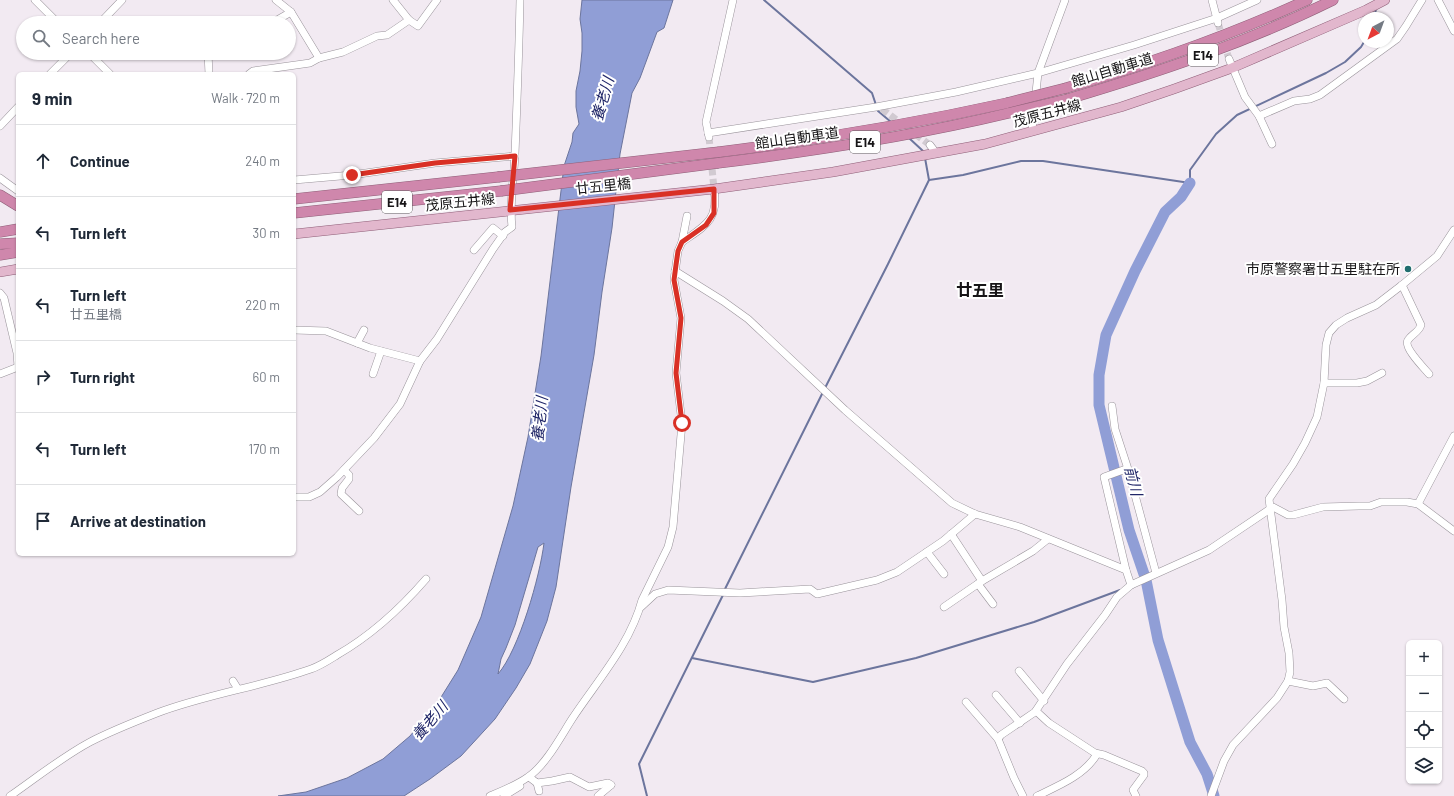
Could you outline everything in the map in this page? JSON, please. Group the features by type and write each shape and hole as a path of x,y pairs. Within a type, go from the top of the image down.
{"highway":[{"name":"館山自動車道","path":"296,213 501,191 718,163 861,143 963,124 1066,88 1144,65 1189,49 1268,18 1308,0"},
{"name":"館山自動車道","path":"296,199 719,152 858,132 960,113 1008,108 1068,98 1146,75 1195,58 1280,24 1333,0"},
{"path":"0,195 16,205"},
{"path":"0,232 16,230"},
{"path":"0,244 16,243"},
{"path":"0,255 16,252"}],"main road":[{"name":"茂原五井線","path":"698,190 833,172 936,154 1032,132 1121,107 1366,10 1385,0"},
{"name":"廿五里橋","path":"510,210 698,190"},
{"name":"茂原五井線","path":"296,234 510,210"},
{"path":"0,272 16,269"}],"street":[{"path":"34,0 51,16"},
{"path":"107,16 122,0"},
{"path":"276,0 291,12 293,16"},
{"path":"393,0 409,20 418,26 437,0"},
{"path":"296,497 309,497 320,492 344,470 370,442 396,410 420,361 438,339 505,232 512,227 510,210 515,156 520,0"},
{"path":"733,0 706,122 708,135 881,107 956,92 1038,73 1218,21 1257,0"},
{"path":"1032,132 1038,73 1065,0"},
{"path":"1212,0 1218,21"},
{"path":"1259,116 1294,101 1310,99 1320,95 1397,39 1422,0"},
{"path":"1438,0 1454,31"},
{"path":"284,16 291,12"},
{"path":"296,20 319,58"},
{"path":"252,72 276,71 343,52 377,36 387,35 409,20"},
{"path":"52,72 64,60"},
{"path":"96,60 108,72"},
{"path":"208,60 209,72"},
{"path":"1230,64 1244,97 1259,116 1272,144"},
{"path":"0,126 16,109"},
{"path":"930,146 936,154"},
{"path":"296,180 352,175 435,163 515,156"},
{"path":"0,178 16,190"},
{"path":"682,242 706,225 710,220 714,213 714,189"},
{"path":"504,796 533,780 543,762 627,638 640,609 642,600 668,547 673,527 682,423 676,373 681,318 674,280 678,251 682,242 687,216"},
{"path":"474,250 493,228 503,236"},
{"path":"1211,796 1224,761 1233,745 1277,698 1288,681 1290,672 1289,653 1284,628 1282,600 1269,498 1293,464 1317,417 1324,383 1326,345 1329,333 1336,325 1347,318 1376,305 1402,285 1436,256 1454,230"},
{"path":"675,271 723,301 748,319 845,410 952,503 975,514 1020,527 1126,570"},
{"path":"1402,285 1421,326 1420,329 1407,340 1406,344 1409,350 1429,374"},
{"path":"0,293 4,298 16,349"},
{"path":"296,330 326,331 381,351 420,361"},
{"path":"357,343 364,330"},
{"path":"372,374 381,351"},
{"path":"0,374 16,368"},
{"path":"1324,383 1357,383 1367,381 1382,373"},
{"path":"1112,406 1115,429 1128,469 1156,573"},
{"path":"1418,504 1454,436"},
{"path":"1126,469 1104,477 1126,570 1131,585"},
{"path":"344,470 349,475 349,479 342,488 340,494 359,510"},
{"path":"998,739 1001,735 1036,711 1067,664 1117,597 1131,585 1209,550 1274,507 1288,515 1293,515 1328,507 1407,502 1418,504 1454,531"},
{"path":"640,609 655,594 668,590 740,593 810,589 817,594 877,580 897,572 927,552 975,514"},
{"path":"951,534 993,604"},
{"path":"944,607 980,582 1033,551 1048,539"},
{"path":"927,552 944,574"},
{"path":"10,796 53,765 89,742 157,713 311,669 347,650 381,626 408,600 426,579"},
{"path":"1019,671 1044,701"},
{"path":"233,681 238,689"},
{"path":"1288,681 1314,686 1327,683 1344,699"},
{"path":"996,695 1020,723"},
{"path":"966,702 998,739 1014,778 1024,796"},
{"path":"1036,711 1049,723 1097,754 1104,755 1142,771 1144,775 1133,790 1136,796"},
{"path":"1036,796 1061,784 1076,774 1090,764 1097,754"},
{"path":"490,796 533,780 552,781 570,777 589,787 608,783 611,785 598,796"},
{"path":"533,780 539,791"}],"water":[{"name":"養老川","path":"582,0 673,0 664,28 657,32 640,78 632,93 620,154 612,228 594,355 571,487 556,587 547,621 530,664 495,719 461,756 404,796 278,796 306,792 347,778 383,759 410,736 438,702 458,670 481,617 513,506 528,437 541,356 564,166 572,142 573,133 579,124 576,107 576,91 582,51 580,19","holes":["544,543 542,557 521,631 506,663 498,674 501,659 515,625 538,547"]}],"waterway":[{"path":"764,0 872,93 876,105"},
{"path":"929,180 963,175 1021,161 1043,161 1190,183 1190,170 1216,134 1237,115 1326,73 1345,62 1360,48"},
{"path":"877,109 891,122"},
{"path":"909,138 924,153"},
{"path":"825,388 929,180 925,158"},
{"name":"前川","path":"1190,183 1181,197 1165,212 1135,271 1106,335 1099,375 1099,405 1129,530 1146,580 1158,640 1190,742 1207,774 1214,796"},
{"path":"724,591 823,392"},
{"path":"692,658 813,682 916,658 1034,622 1120,590"},
{"path":"647,796 639,764 723,595"}],"tunnel":[{"path":"1218,23 1229,59"},
{"path":"882,109 930,145"},
{"path":"709,137 714,189"}],"place":[{"name":"市原警察署廿五里駐在所","path":"1408,269"}],"district":[{"name":"廿五里","path":"980,290"}],"route":[{"path":"352,175 435,163 515,156 510,210 714,189 714,213 706,225 682,242 678,251 676,265 674,280 681,318 676,373 682,423"}]}
